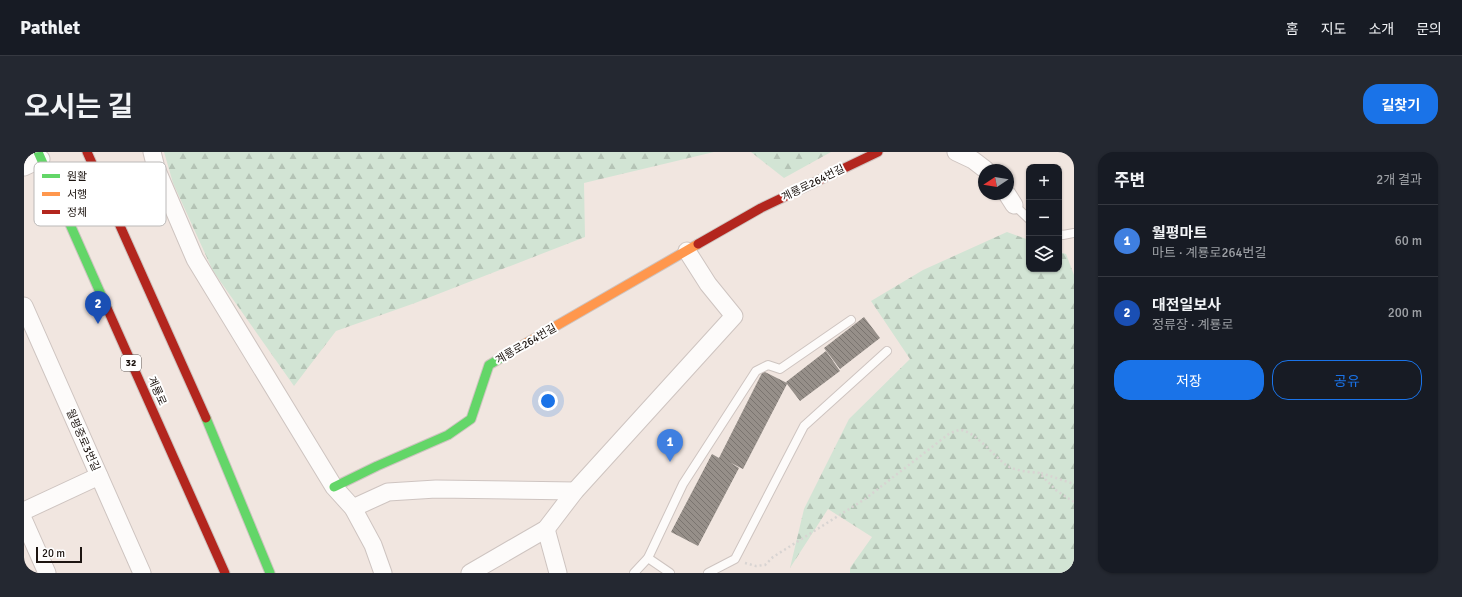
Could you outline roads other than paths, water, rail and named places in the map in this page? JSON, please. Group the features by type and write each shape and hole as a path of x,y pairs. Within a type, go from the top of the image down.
{"main road":[{"path":"87,152 91,162"},
{"name":"계룡로264번길","path":"334,487 377,466 448,435 471,419 489,365 761,208 878,152"},
{"name":"계룡로","path":"70,226 225,573"},
{"path":"120,226 198,399 270,573"}],"street":[{"path":"152,152 154,162"},
{"path":"956,152 978,164"},
{"path":"24,167 39,156"},
{"path":"166,191 195,258 334,487 353,508 373,545 383,573"},
{"path":"470,573 546,529 575,491 734,316 708,284 687,251"},
{"name":"월평중로3번길","path":"24,306 142,573"},
{"path":"24,511 99,476"},
{"path":"353,508 388,492 436,489 575,491"},
{"path":"24,521 47,573"},
{"path":"546,529 558,573"}],"lane":[{"path":"1012,200 1026,216"},
{"path":"1062,235 1074,233"},
{"path":"634,573 648,558 682,484 756,371 768,364 780,369 851,320"},
{"path":"708,573 735,559 804,426 886,350"},
{"path":"648,558 670,573"}],"place":[{"name":"대전일보사","path":"98,324"},
{"name":"월평마트","path":"670,462"}]}
